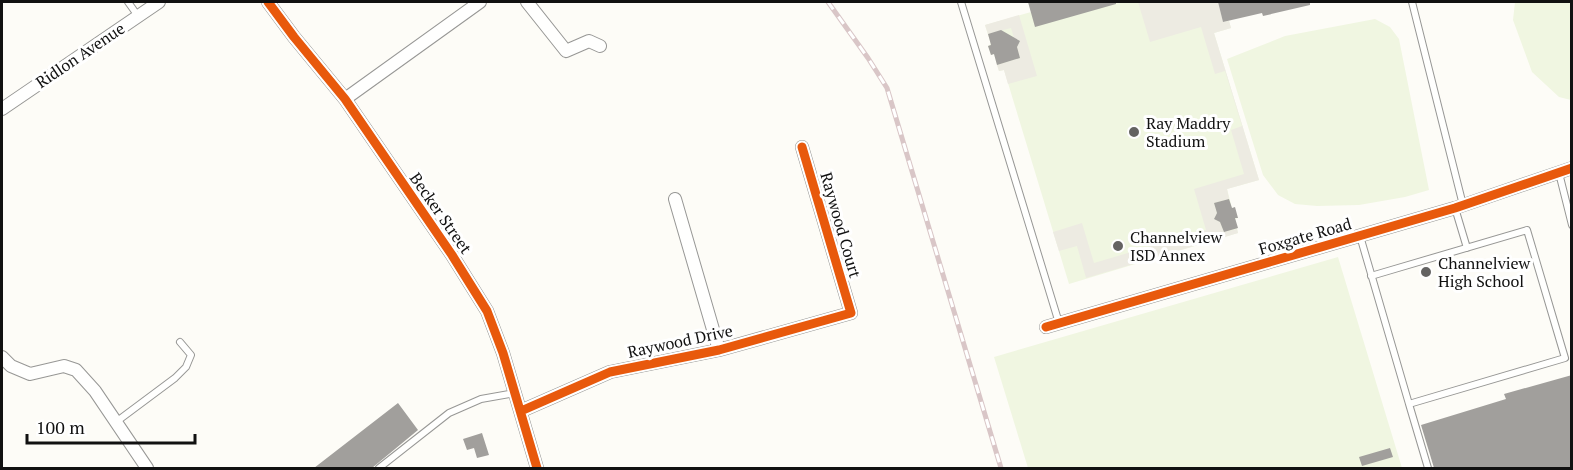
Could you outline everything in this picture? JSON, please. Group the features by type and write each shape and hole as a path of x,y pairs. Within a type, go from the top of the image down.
{"street":[{"name":"Ridlon Avenue","path":"2,109 159,2"},
{"name":"Becker Street","path":"268,2 345,99 452,255 487,311 521,411 537,468"},
{"path":"345,99 480,2"},
{"path":"527,2 566,51 589,41 600,46"},
{"name":"Raywood Court","path":"802,147 851,313"},
{"name":"Foxgate Road","path":"1046,327 1360,236 1572,168"},
{"path":"675,199 719,350"},
{"name":"Raywood Drive","path":"521,411 610,372 719,350 851,313"},
{"path":"2,357 11,366 30,374 64,366 76,370 95,391 147,468"}],"lane":[{"path":"128,2 138,16"},
{"path":"961,2 1059,323"},
{"path":"1412,2 1467,248"},
{"path":"1558,172 1572,225"},
{"path":"1371,276 1527,230 1565,358 1409,404"},
{"path":"1360,236 1428,468"},
{"path":"115,422 175,378 186,367 191,355 180,342"},
{"path":"379,468 449,413 481,399 515,393"}],"green space":[{"name":"Ray Maddry Stadium","path":"1028,2 1218,2 1223,22 1229,21 1231,28 1214,33 1259,180 1227,189 1232,208 1238,218 1235,219 1238,233 1069,284 1004,70 999,71 994,54 991,55 988,46 991,44 985,25 1031,12"},
{"path":"1515,2 1571,2 1571,100 1559,97 1532,72 1513,20"},
{"path":"1375,19 1390,27 1399,39 1429,190 1405,197 1359,205 1295,204 1278,195 1263,175 1227,59 1285,36"},
{"path":"1338,257 1402,468 1028,468 994,357"}],"shaded area":[{"path":"1138,2 1218,2 1223,22 1229,21 1231,28 1214,33 1259,180 1227,189 1229,199 1214,203 1217,213 1214,219 1220,222 1224,232 1237,229 1238,233 1086,278 1077,246 1059,251 1053,232 1082,223 1094,263 1206,230 1194,189 1244,174 1231,130 1242,126 1225,71 1215,74 1201,27 1150,42"},
{"path":"1019,15 1037,76 1008,84 1004,70 999,71 997,65 1020,58 1017,47 1020,41 1014,38 1011,28 988,34 985,25"}],"building":[{"path":"1028,2 1116,2 1116,4 1035,27"},
{"path":"1218,2 1310,2 1310,5 1223,22"},
{"path":"1001,30 1020,41 1017,47 1020,58 997,65 994,54 991,55 988,46 991,45 988,34"},
{"path":"1229,199 1232,208 1235,207 1238,228 1224,232 1220,222 1214,219 1217,213 1214,203"},
{"path":"1572,375 1572,468 1434,468 1421,425 1506,399 1504,394"},
{"path":"398,403 418,430 372,468 314,468"},
{"path":"482,433 489,455 477,458 474,448 467,450 463,439"},
{"path":"1390,448 1393,457 1362,466 1359,457"}],"railway":[{"path":"828,2 887,88 1001,468"}],"cycle path":[{"path":"268,2 345,99 452,255 487,311 503,353 537,468"},
{"path":"521,411 610,372 719,350 851,313 802,147"},
{"path":"1046,327 1455,208 1572,168"}],"place":[{"name":"Ray Maddry Stadium","path":"1134,132"},
{"name":"Channelview ISD Annex","path":"1118,246"},
{"name":"Channelview High School","path":"1426,272"}]}
